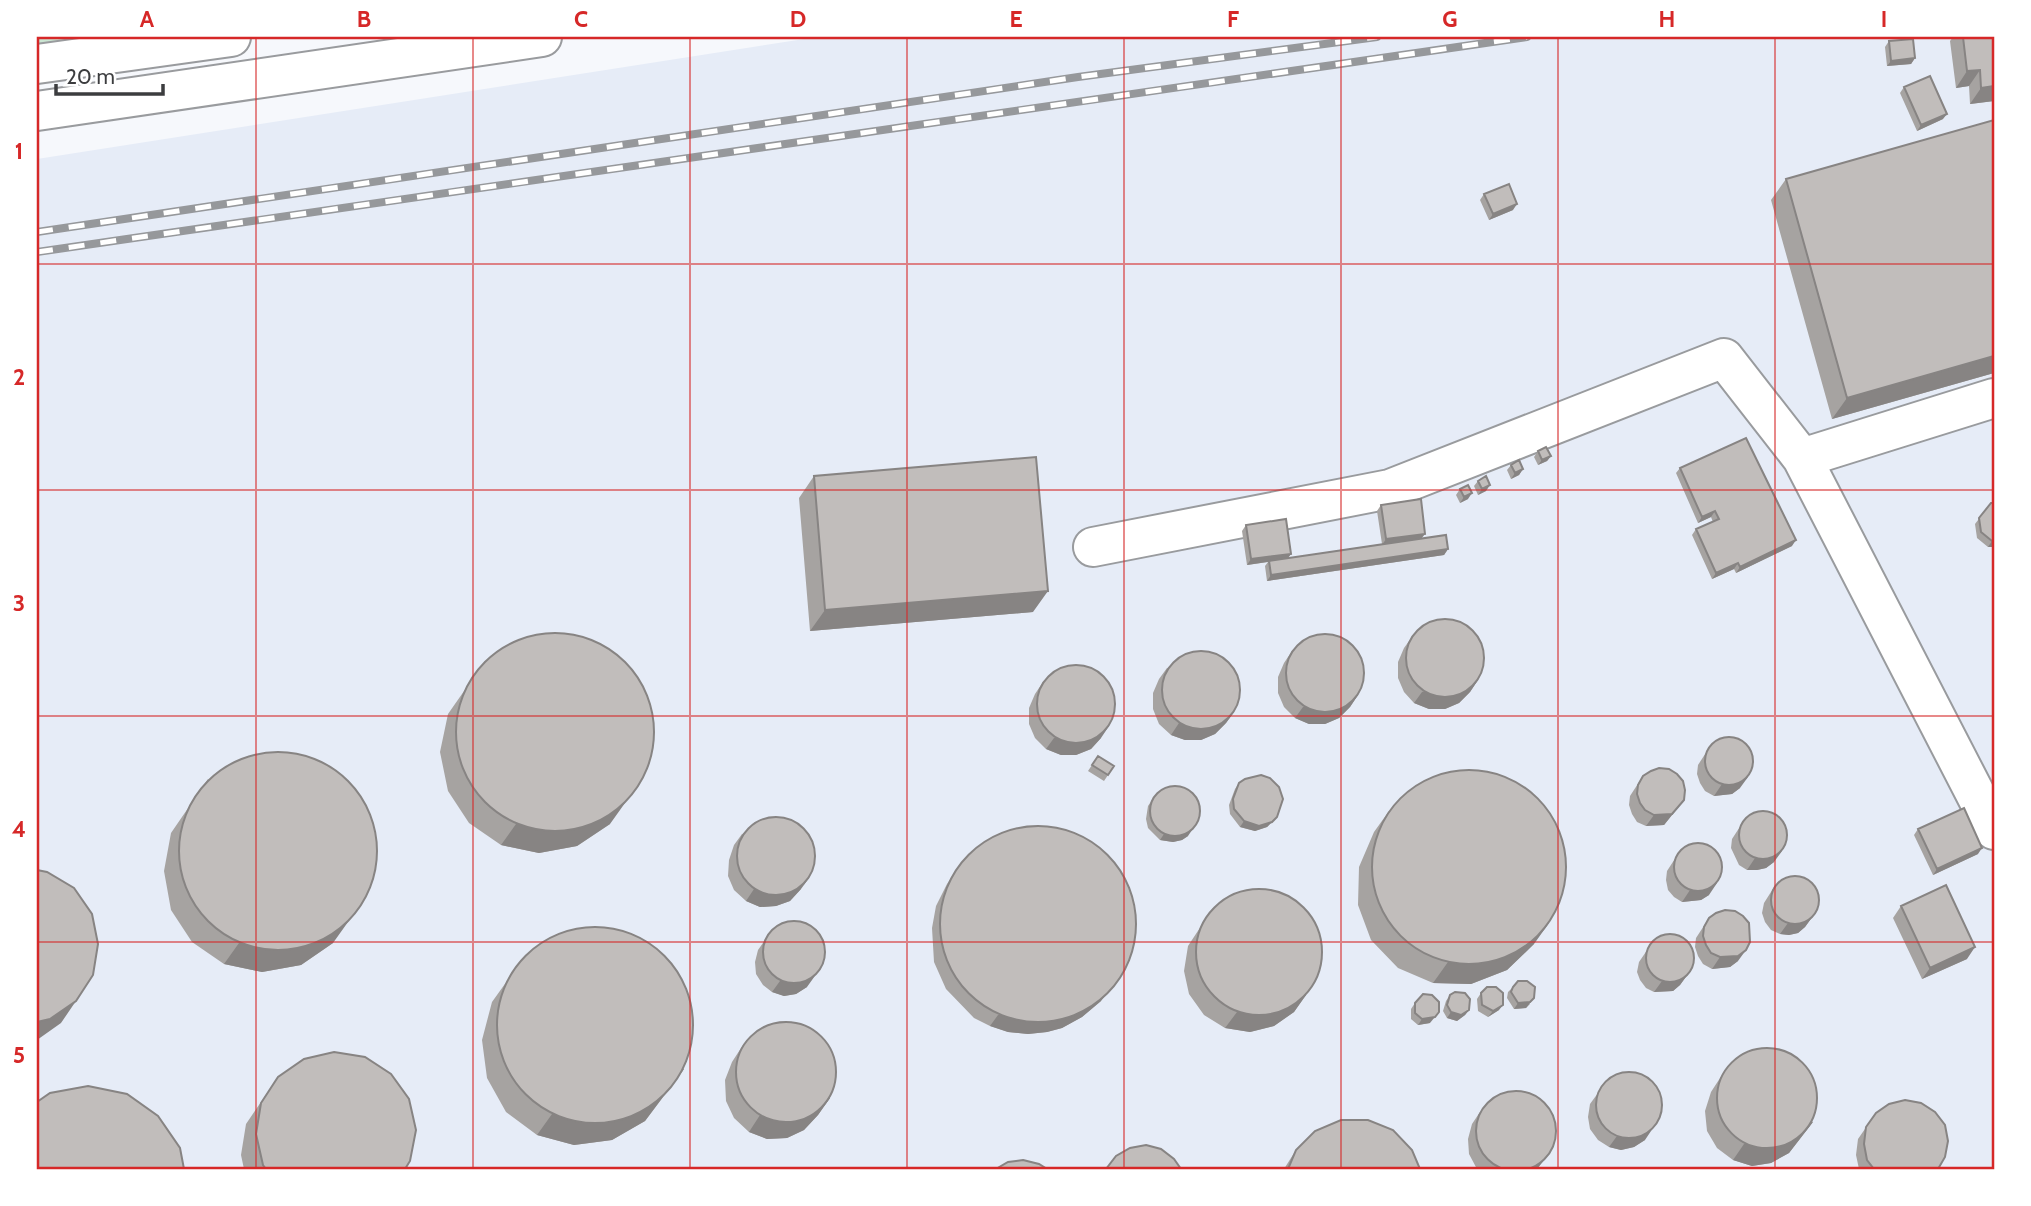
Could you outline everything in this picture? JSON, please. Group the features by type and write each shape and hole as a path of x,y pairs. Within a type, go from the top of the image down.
{"main road":[{"path":"37,64 231,37"},
{"path":"37,111 542,37"},
{"path":"1093,547 1390,489 1724,358 1802,458 1994,830"},
{"path":"1802,458 1994,398"}],"shaded area":[{"path":"817,37 1994,37 1994,1169 37,1169 37,159"}],"green space":[{"path":"37,37 108,37 37,44"}],"building":[{"path":"1963,37 1994,37 1994,86 1981,88 1980,70 1967,71"},
{"path":"1913,39 1915,58 1891,61 1889,41"},
{"path":"1930,76 1947,114 1921,125 1904,87"},
{"path":"1994,120 1994,356 1847,398 1786,179"},
{"path":"1509,184 1517,204 1493,214 1484,194"},
{"path":"1746,438 1796,540 1740,567 1738,563 1716,573 1696,529 1719,519 1715,511 1702,517 1680,468"},
{"path":"1546,447 1551,456 1542,460 1538,451"},
{"path":"1036,457 1048,591 825,610 814,476"},
{"path":"1519,460 1523,469 1515,473 1511,465"},
{"path":"1486,476 1490,485 1482,489 1478,481"},
{"path":"1468,485 1472,493 1464,497 1460,489"},
{"path":"1421,499 1425,534 1386,539 1381,505"},
{"path":"1991,503 1994,503 1994,541 1981,532 1979,518"},
{"path":"1286,519 1291,554 1251,559 1246,525"},
{"path":"1446,535 1448,549 1271,575 1269,561"},
{"path":"1437,619 1453,619 1467,625 1478,636 1484,650 1484,666 1478,680 1467,691 1453,697 1437,697 1423,691 1412,680 1406,666 1406,650 1412,636 1423,625"},
{"path":"555,633 593,641 625,662 646,694 654,732 646,770 625,802 593,823 555,831 517,823 485,802 464,770 456,732 464,694 485,662 517,641"},
{"path":"1317,634 1333,634 1347,640 1358,651 1364,665 1364,681 1358,695 1347,706 1333,712 1317,712 1303,706 1292,695 1286,681 1286,665 1292,651 1303,640"},
{"path":"1193,651 1209,651 1223,657 1234,668 1240,682 1240,698 1234,712 1223,723 1209,729 1193,729 1179,723 1168,712 1162,698 1162,682 1168,668 1179,657"},
{"path":"1068,665 1084,665 1098,671 1109,682 1115,696 1115,712 1109,726 1098,737 1084,743 1068,743 1054,737 1043,726 1037,712 1037,696 1043,682 1054,671"},
{"path":"1729,737 1746,744 1753,761 1746,778 1729,785 1712,778 1705,761 1712,744"},
{"path":"278,752 316,760 348,781 369,813 377,851 369,889 348,921 316,942 278,950 240,942 208,921 187,889 179,851 187,813 208,781 240,760"},
{"path":"1098,756 1114,766 1108,775 1092,765"},
{"path":"1659,768 1669,769 1683,781 1684,800 1672,814 1654,815 1645,810 1637,794 1643,776"},
{"path":"1469,770 1506,778 1537,799 1558,830 1566,867 1558,904 1537,935 1506,956 1469,964 1432,956 1401,935 1380,904 1372,867 1380,830 1401,799 1432,778"},
{"path":"1261,775 1270,778 1279,787 1283,799 1277,817 1272,822 1259,826 1244,821 1234,809 1233,799 1239,783"},
{"path":"1175,786 1193,793 1200,811 1193,829 1175,836 1157,829 1150,811 1157,793"},
{"path":"1964,808 1982,848 1937,869 1918,829"},
{"path":"1763,811 1780,818 1787,835 1780,852 1763,859 1746,852 1739,835 1746,818"},
{"path":"768,817 784,817 798,823 809,834 815,848 815,864 809,878 798,889 784,895 768,895 754,889 743,878 737,864 737,848 743,834 754,823"},
{"path":"1038,826 1076,833 1107,855 1129,886 1136,924 1129,962 1107,993 1076,1015 1038,1022 1000,1015 969,993 947,962 940,924 947,886 969,855 1000,833"},
{"path":"1698,843 1715,850 1722,867 1715,884 1698,891 1681,884 1674,867 1681,850"},
{"path":"37,870 47,872 74,888 92,914 98,944 93,975 76,1001 50,1019 37,1022"},
{"path":"1795,876 1812,883 1819,900 1812,917 1795,924 1778,917 1771,900 1778,883"},
{"path":"1946,885 1975,947 1930,968 1901,906"},
{"path":"1259,889 1283,894 1304,907 1317,928 1322,952 1317,976 1304,997 1283,1010 1259,1015 1235,1010 1214,997 1201,976 1196,952 1201,928 1214,907 1235,894"},
{"path":"1725,910 1735,911 1749,923 1750,942 1746,950 1738,956 1720,957 1711,953 1703,936 1709,918"},
{"path":"788,921 800,921 816,930 823,940 823,964 816,974 800,983 788,983 777,978 768,969 763,958 763,946 768,935 777,926"},
{"path":"595,927 632,935 664,956 685,988 693,1025 685,1062 664,1094 632,1115 595,1123 558,1115 526,1094 505,1062 497,1025 505,988 526,956 558,935"},
{"path":"1670,934 1687,941 1694,958 1687,975 1670,982 1653,975 1646,958 1653,941"},
{"path":"1518,981 1527,981 1535,987 1534,998 1530,1002 1518,1003 1511,992"},
{"path":"1487,987 1496,987 1503,993 1503,1005 1493,1011 1482,1005 1481,993"},
{"path":"1455,992 1465,993 1470,999 1469,1010 1461,1015 1451,1012 1447,1005 1450,995"},
{"path":"1423,994 1432,995 1439,1002 1439,1012 1435,1017 1422,1019 1415,1013 1415,1003"},
{"path":"786,1022 805,1026 821,1037 832,1053 836,1072 832,1091 821,1107 805,1118 786,1122 767,1118 751,1107 740,1091 736,1072 740,1053 751,1037 767,1026"},
{"path":"1767,1048 1786,1051 1803,1062 1814,1079 1817,1098 1814,1117 1803,1134 1786,1145 1767,1148 1748,1145 1731,1134 1720,1117 1717,1098 1720,1079 1731,1062 1748,1051"},
{"path":"334,1052 365,1057 391,1074 409,1099 416,1130 410,1161 405,1169 266,1169 263,1165 256,1134 261,1103 278,1077 304,1059"},
{"path":"1629,1072 1652,1082 1662,1105 1652,1128 1629,1138 1606,1128 1596,1105 1606,1082"},
{"path":"88,1086 127,1094 158,1116 180,1148 184,1169 37,1169 37,1102 50,1093"},
{"path":"1516,1091 1531,1094 1544,1103 1553,1116 1556,1131 1553,1146 1544,1159 1531,1168 1516,1171 1501,1168 1488,1159 1479,1146 1476,1131 1479,1116 1488,1103 1501,1094"},
{"path":"1905,1100 1921,1103 1935,1112 1945,1125 1948,1141 1945,1157 1938,1169 1874,1169 1867,1160 1864,1144 1866,1127 1876,1113 1889,1104"},
{"path":"1341,1120 1368,1120 1393,1130 1412,1150 1420,1169 1288,1169 1296,1150 1315,1131"},
{"path":"1146,1145 1161,1149 1174,1159 1181,1169 1106,1169 1116,1156 1130,1148"},
{"path":"1023,1160 1047,1169 996,1169 1008,1162"}],"railway":[{"path":"37,232 1078,77 1377,37"},
{"path":"37,252 1527,37"}]}
